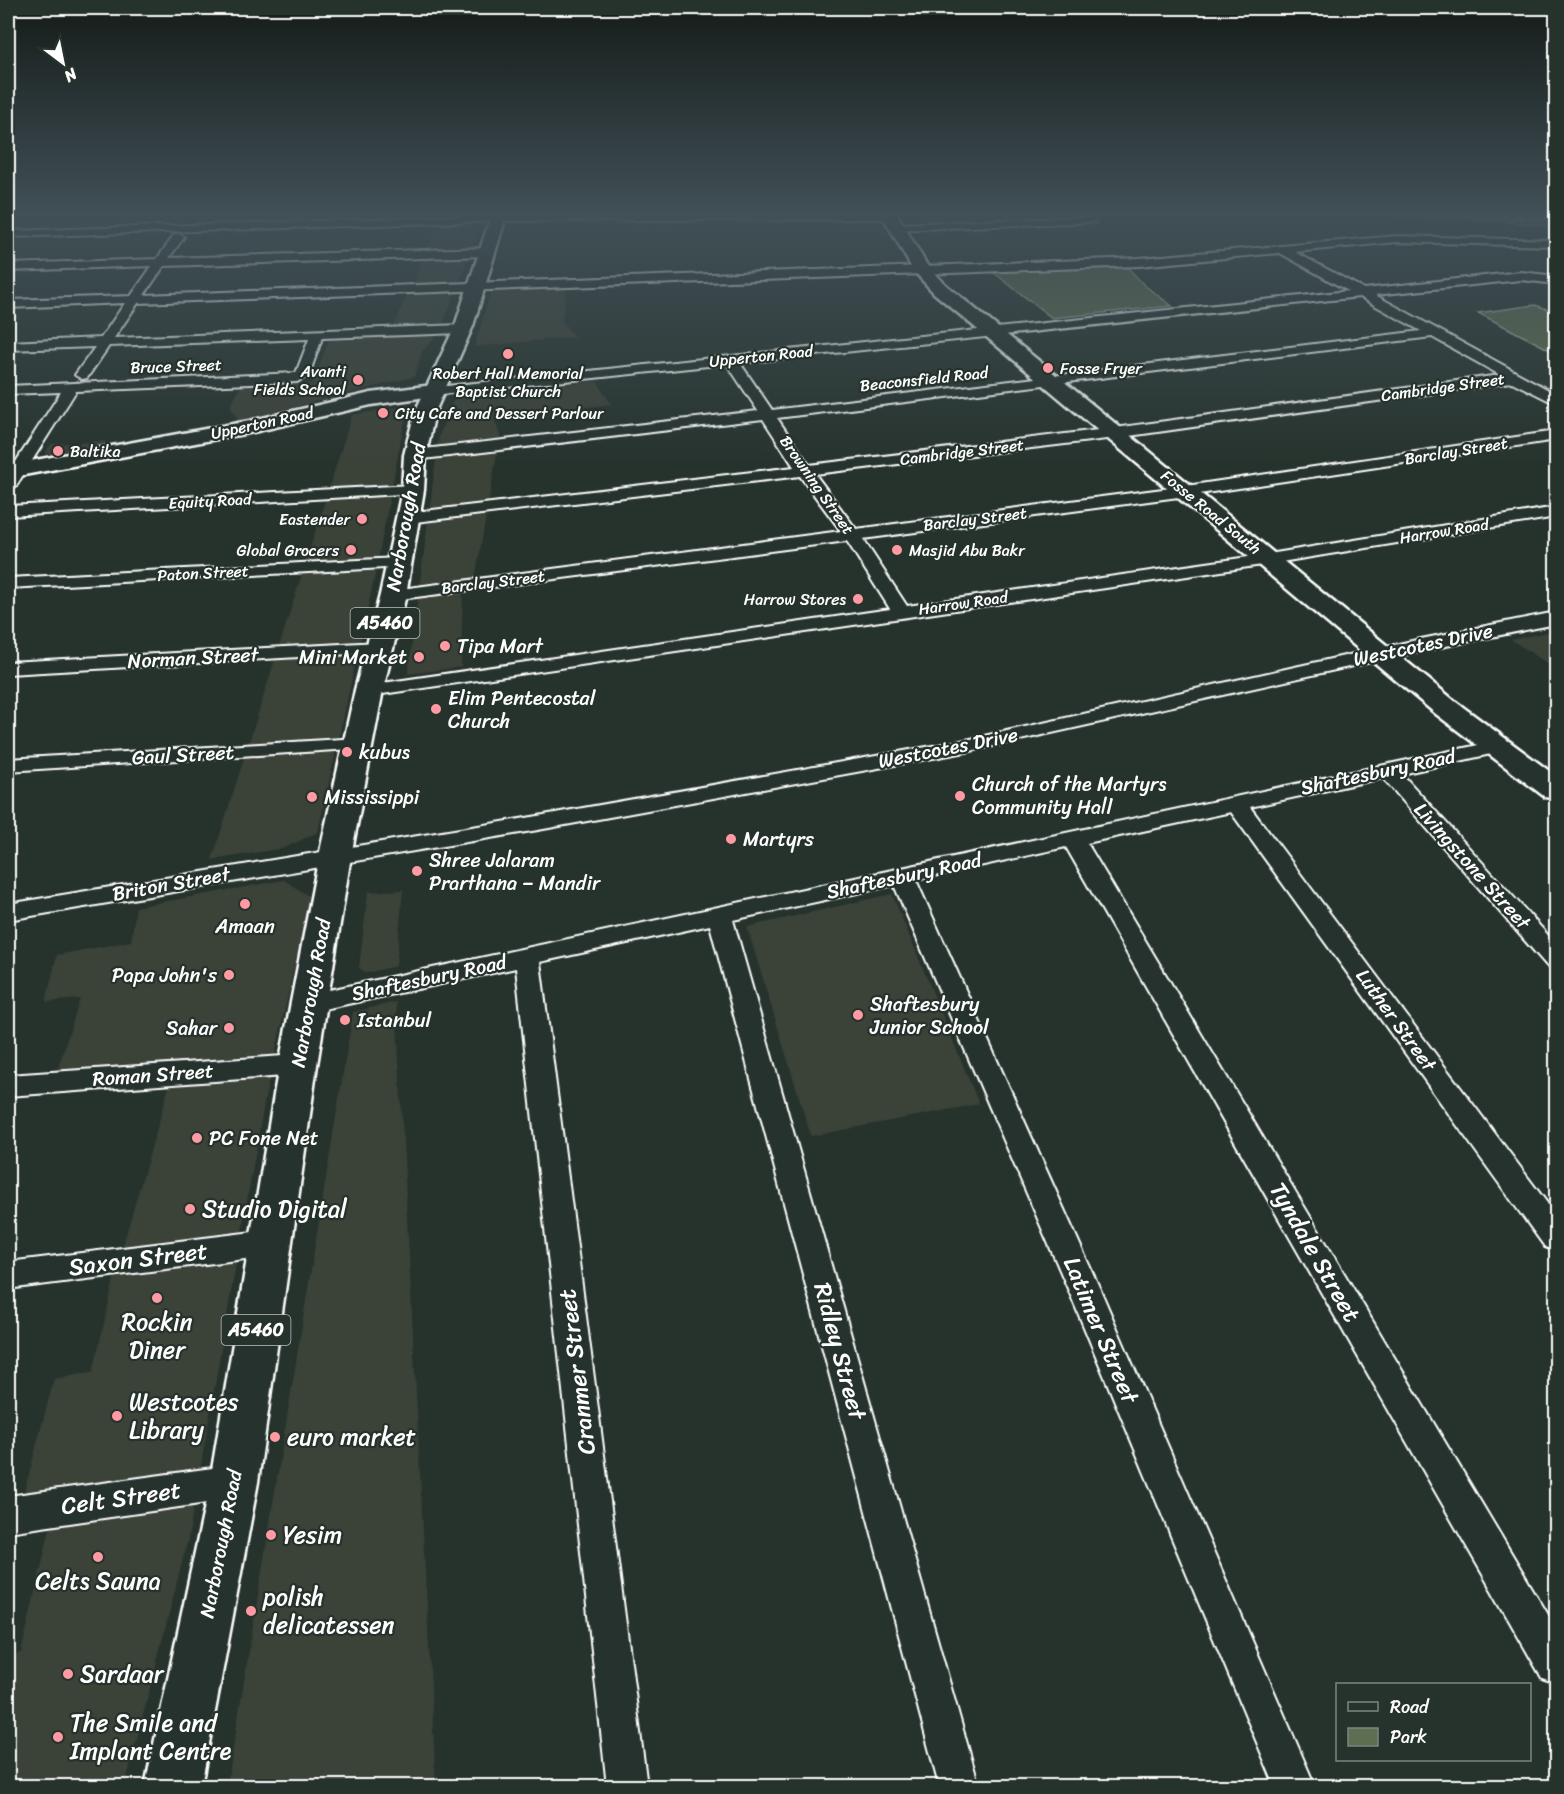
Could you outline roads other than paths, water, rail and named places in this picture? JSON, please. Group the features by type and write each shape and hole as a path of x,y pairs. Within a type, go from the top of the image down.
{"main road":[{"name":"Narborough Road","path":"173,1786 234,1482 269,1243 335,856 369,690 393,595 413,490 415,455 433,392 462,329 473,297"},
{"name":"Fosse Road South","path":"951,297 1050,382 1269,559 1381,654 1497,747 1557,790"},
{"path":"385,390 433,392 412,405 378,399 385,390"},
{"name":"Upperton Road","path":"11,476 378,399"}],"street":[{"path":"82,375 136,297"},
{"path":"8,304 227,297"},
{"name":"Upperton Road","path":"433,392 1326,297"},
{"path":"1368,297 1557,400"},
{"path":"8,345 462,329"},
{"name":"Beaconsfield Road","path":"415,455 1050,382 1435,333"},
{"name":"Bruce Street","path":"8,390 297,378 302,375 317,334"},
{"name":"Browning Street","path":"731,359 805,471 852,535 901,612"},
{"name":"Cambridge Street","path":"407,518 1115,433 1515,377"},
{"path":"11,476 29,454 71,388"},
{"name":"Barclay Street","path":"393,595 1186,491 1557,435"},
{"name":"Equity Road","path":"8,511 413,490"},
{"name":"Harrow Road","path":"369,690 1269,559 1557,512"},
{"name":"Paton Street","path":"8,584 398,563"},
{"name":"Westcotes Drive","path":"335,856 538,823 966,746 1381,654 1557,618"},
{"name":"Norman Street","path":"8,668 379,648"},
{"name":"Gaul Street","path":"8,765 359,744"},
{"name":"Shaftesbury Road","path":"310,1003 1497,747"},
{"name":"Livingstone Street","path":"1388,771 1557,960"},
{"name":"Luther Street","path":"1235,802 1557,1238"},
{"name":"Tyndale Street","path":"1073,838 1557,1664"},
{"name":"Briton Street","path":"8,912 335,856"},
{"name":"Latimer Street","path":"902,876 1087,1296 1295,1786"},
{"name":"Ridley Street","path":"720,916 959,1786"},
{"name":"Cranmer Street","path":"526,957 627,1786"},
{"name":"Roman Street","path":"8,1086 298,1065"},
{"name":"Saxon Street","path":"8,1276 269,1243"},
{"name":"Celt Street","path":"8,1514 234,1482"}],"place":[{"name":"Robert Hall Memorial Baptist Church","path":"508,354"},
{"name":"Fosse Fryer","path":"1048,368"},
{"name":"Avanti Fields School","path":"358,380"},
{"name":"City Cafe and Dessert Parlour","path":"383,413"},
{"name":"Baltika","path":"58,451"},
{"name":"Eastender","path":"362,519"},
{"name":"Global Grocers","path":"351,550"},
{"name":"Masjid Abu Bakr","path":"897,550"},
{"name":"Harrow Stores","path":"858,599"},
{"name":"Tipa Mart","path":"445,646"},
{"name":"Mini Market","path":"419,657"},
{"name":"Elim Pentecostal Church","path":"436,709"},
{"name":"kubus","path":"347,752"},
{"name":"Church of the Martyrs Community Hall","path":"960,796"},
{"name":"Mississippi","path":"312,797"},
{"name":"Martyrs","path":"731,839"},
{"name":"Shree Jalaram Prarthana – Mandir","path":"417,871"},
{"name":"Amaan","path":"245,904"},
{"name":"Papa John's","path":"229,975"},
{"name":"Shaftesbury Junior School","path":"858,1015"},
{"name":"Istanbul","path":"345,1020"},
{"name":"Sahar","path":"229,1028"},
{"name":"PC Fone Net","path":"197,1138"},
{"name":"Studio Digital","path":"190,1209"},
{"name":"Rockin Diner","path":"157,1298"},
{"name":"Westcotes Library","path":"117,1416"},
{"name":"euro market","path":"275,1437"},
{"name":"Yesim","path":"271,1535"},
{"name":"Celts Sauna","path":"98,1557"},
{"name":"polish delicatessen","path":"251,1611"},
{"name":"Sardaar","path":"68,1674"},
{"name":"The Smile and Implant Centre","path":"58,1737"}]}
